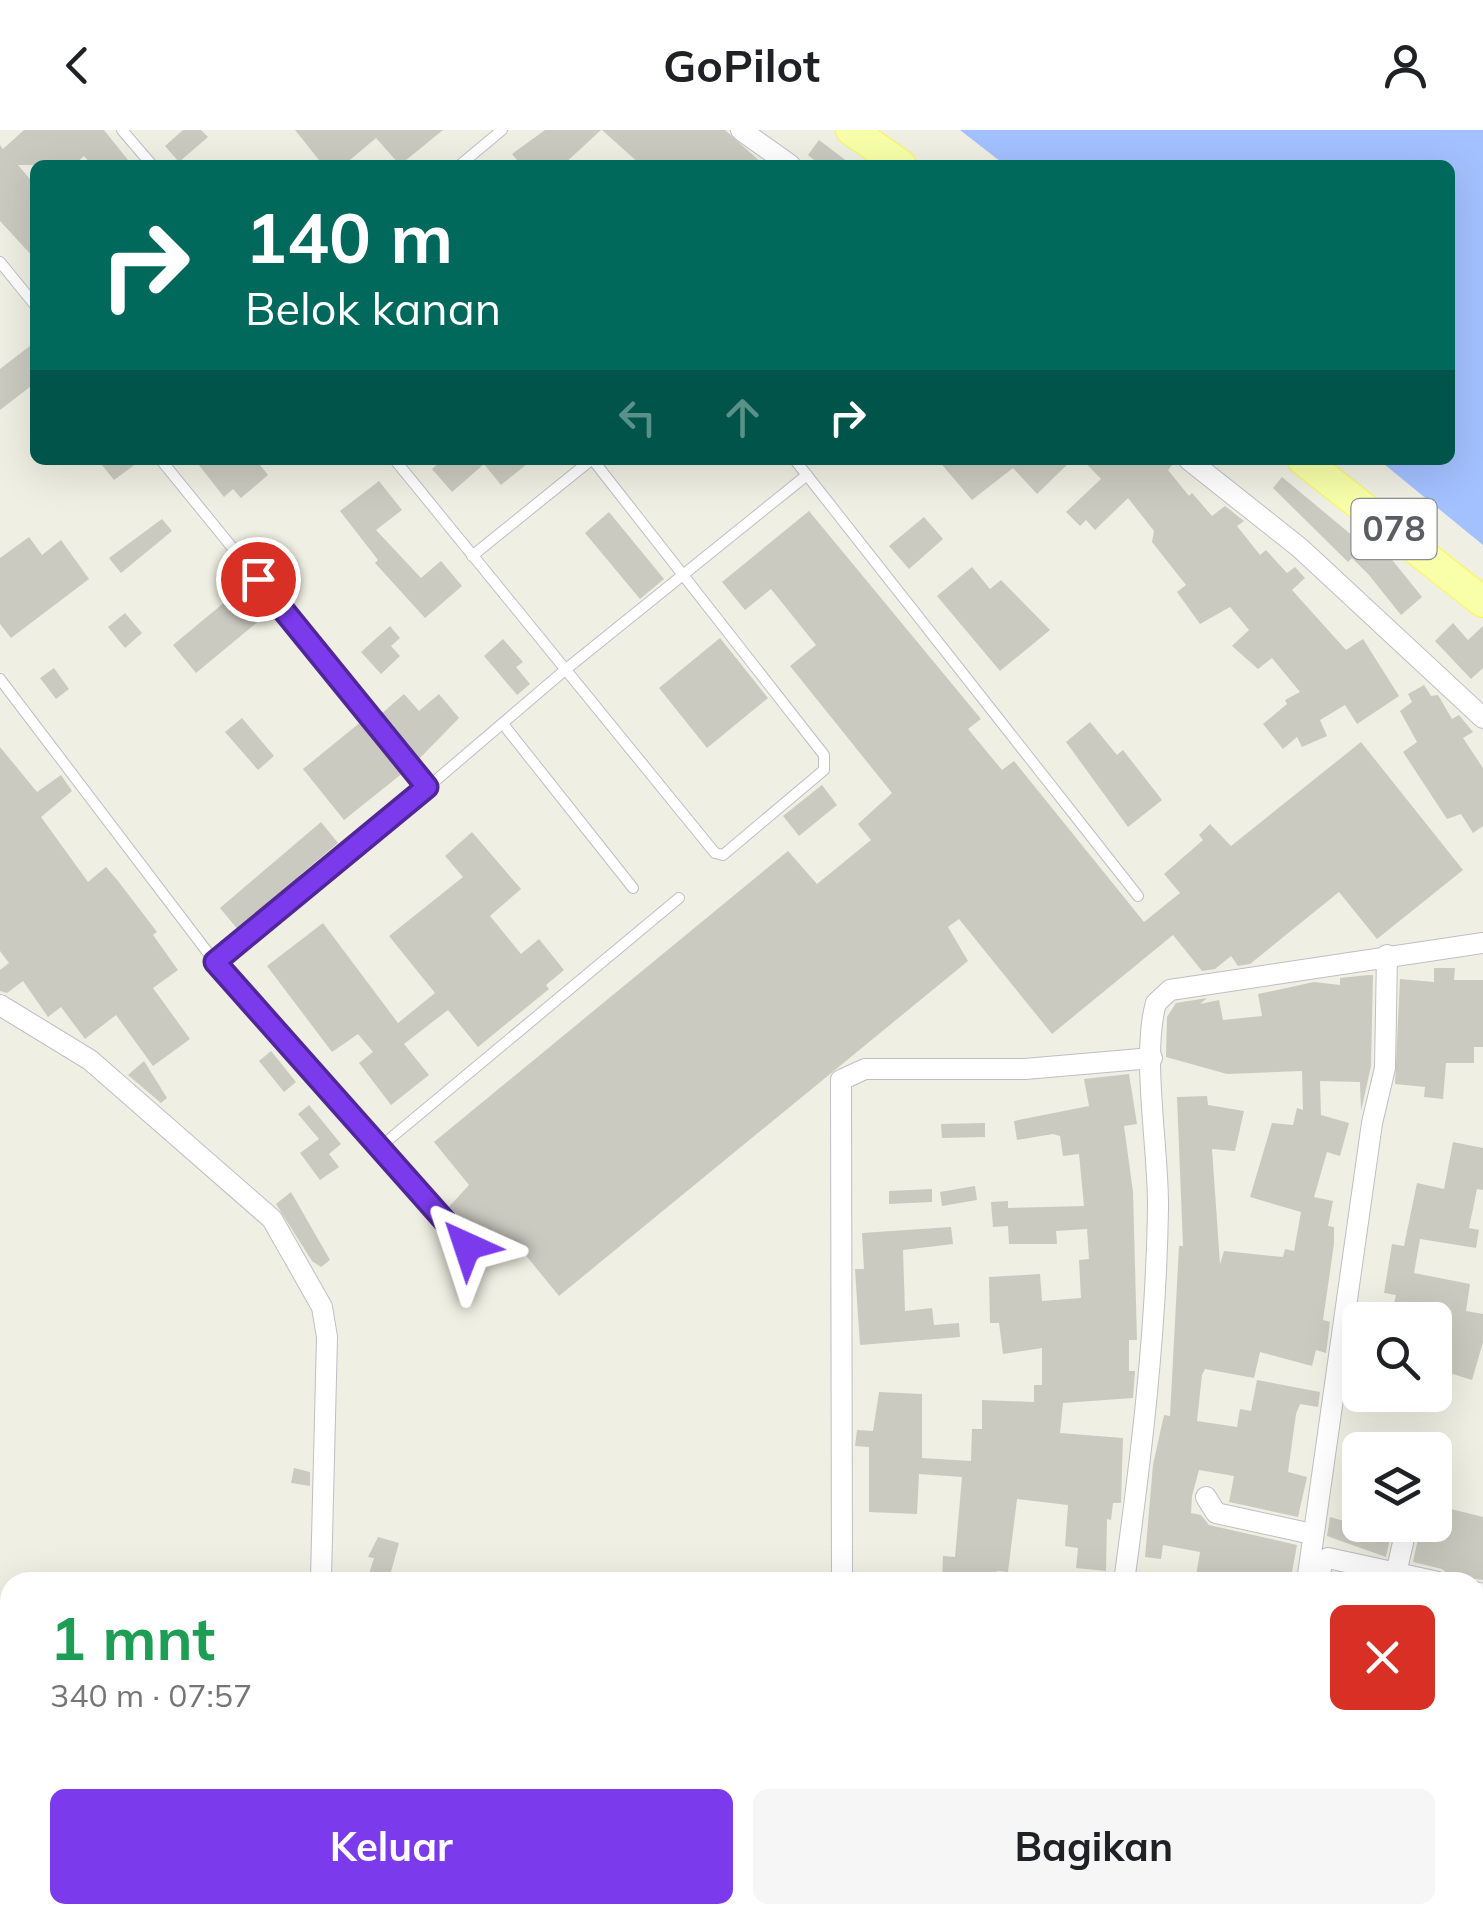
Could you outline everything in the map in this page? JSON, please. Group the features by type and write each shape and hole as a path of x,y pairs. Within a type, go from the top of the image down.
{"main road":[{"path":"851,130 894,160"},
{"name":"078","path":"1309,465 1483,602"}],"street":[{"path":"741,130 783,160"},
{"path":"1195,465 1300,548 1483,718"},
{"path":"1125,1572 1154,1331 1159,1175 1152,1058 1154,1012 1170,990 1483,943"},
{"path":"1314,1572 1311,1542 1333,1421 1372,1123 1384,1068 1387,955"},
{"path":"0,1004 90,1060 272,1219 297,1258 322,1308 327,1337 327,1572"},
{"path":"842,1572 841,1080 865,1069 1024,1069 1152,1058"},
{"path":"1206,1497 1216,1513 1311,1542"},
{"path":"1396,1572 1403,1542"},
{"path":"1319,1572 1328,1558 1377,1572"}],"lane":[{"path":"122,130 148,160"},
{"path":"466,160 502,130"},
{"path":"0,262 30,299"},
{"path":"165,465 427,787"},
{"path":"399,465 714,853 723,854 824,770 824,755 596,465"},
{"path":"472,556 586,465"},
{"path":"799,465 1138,896"},
{"path":"215,962 565,670 808,476"},
{"path":"0,679 215,962 467,1246"},
{"path":"503,724 633,888"},
{"path":"380,1147 679,898"}],"water":[{"path":"960,130 1483,130 1483,545 1385,465 1455,465 1455,160 999,160"}],"building":[{"path":"24,130 104,130 128,160 88,160 84,156 80,160 30,160 30,165 18,165 30,179 30,254 0,221 0,145 3,149"},
{"path":"183,130 201,130 208,137 181,160 165,146"},
{"path":"295,130 443,130 406,160 396,160 376,138 350,160 319,160"},
{"path":"545,130 601,130 568,160 517,160 512,154"},
{"path":"602,130 725,130 758,160 635,160"},
{"path":"819,140 845,160 814,160 808,155"},
{"path":"30,346 30,387 0,410 0,369"},
{"path":"102,465 134,465 114,480"},
{"path":"199,465 260,465 268,475 241,498 233,489 224,497"},
{"path":"437,465 483,465 452,492 432,469"},
{"path":"485,465 526,465 501,485"},
{"path":"942,465 1067,465 1037,494 1013,468 972,500"},
{"path":"1088,465 1172,465 1168,470 1212,516 1225,506 1244,521 1237,526 1260,555 1266,550 1287,573 1295,567 1305,578 1292,590 1346,650 1363,639 1399,696 1357,724 1345,705 1320,720 1327,736 1302,747 1297,737 1283,749 1263,724 1287,704 1285,700 1300,692 1272,658 1258,669 1232,646 1249,630 1230,607 1200,624 1177,592 1186,585 1152,542 1154,531 1128,498 1095,530 1086,520 1080,526 1066,512 1101,479"},
{"path":"1282,477 1366,547 1374,540 1381,546 1422,597 1401,615 1352,558 1348,562 1273,488"},
{"path":"379,481 402,510 376,530 421,578 441,561 462,586 425,618 375,563 378,560 340,511"},
{"path":"809,511 981,719 968,729 1002,770 1014,761 1144,922 1180,893 1164,874 1203,840 1199,835 1210,824 1231,846 1361,742 1463,870 1377,939 1339,892 1250,964 1238,966 1231,956 1215,969 1202,971 1173,935 1052,1034 959,919 948,927 968,961 559,1296 519,1247 509,1256 494,1237 477,1252 474,1249 474,1239 447,1209 469,1185 434,1142 788,851 817,884 871,840 858,824 892,793 790,666 816,645 771,589 745,610 722,582"},
{"path":"609,512 664,579 640,599 585,533"},
{"path":"924,517 943,539 909,569 889,546"},
{"path":"162,519 172,531 121,573 109,558"},
{"path":"29,537 42,555 61,540 89,579 11,638 0,624 0,558"},
{"path":"972,567 990,589 1001,580 1050,630 1000,671 937,596"},
{"path":"249,582 272,610 196,673 173,645"},
{"path":"125,613 142,633 125,648 108,627"},
{"path":"1453,623 1468,640 1483,626 1483,668 1471,679 1435,641"},
{"path":"390,626 400,638 391,646 400,656 381,674 361,652"},
{"path":"720,638 768,698 707,748 659,688"},
{"path":"503,639 523,662 516,667 530,684 517,695 484,656"},
{"path":"54,668 69,689 56,699 40,678"},
{"path":"1424,685 1431,696 1438,695 1452,719 1459,715 1473,732 1463,738 1483,768 1483,826 1473,833 1461,814 1447,819 1403,752 1417,742 1400,711 1412,702 1408,694"},
{"path":"404,694 419,711 439,694 459,718 417,761 380,715"},
{"path":"242,718 274,756 258,770 225,732"},
{"path":"362,721 404,772 344,820 303,769"},
{"path":"1090,722 1117,755 1123,750 1162,800 1128,827 1066,742"},
{"path":"0,747 37,792 61,775 72,791 41,817 88,882 106,867 157,932 153,935 178,970 153,988 190,1039 153,1066 116,1015 85,1039 61,1007 48,1017 23,981 7,993 0,991 0,970 9,963 0,951"},
{"path":"822,785 837,805 799,836 783,816"},
{"path":"321,822 338,843 300,875 303,879 239,931 220,908"},
{"path":"472,832 521,889 490,916 521,954 539,939 564,970 546,985 549,989 478,1047 448,1010 404,1044 429,1075 391,1105 359,1063 373,1052 358,1034 332,1052 267,966 323,923 398,1023 435,993 389,936 463,877 445,856"},
{"path":"1434,968 1455,968 1454,980 1483,980 1483,1047 1474,1047 1474,1063 1446,1063 1443,1099 1424,1097 1425,1087 1395,1084 1400,979 1434,982"},
{"path":"1373,975 1371,1066 1361,1111 1360,1082 1320,1081 1321,1115 1349,1123 1340,1156 1327,1152 1314,1197 1333,1201 1328,1226 1334,1227 1334,1244 1323,1320 1330,1322 1326,1353 1316,1350 1312,1366 1260,1352 1254,1378 1205,1369 1197,1421 1237,1427 1240,1409 1251,1411 1257,1380 1320,1392 1318,1407 1300,1404 1296,1414 1288,1472 1307,1477 1298,1517 1229,1502 1234,1476 1199,1470 1192,1496 1191,1513 1201,1515 1209,1525 1297,1545 1292,1572 1197,1572 1200,1552 1163,1545 1161,1559 1145,1557 1153,1465 1164,1415 1170,1416 1179,1246 1183,1246 1177,1097 1207,1096 1208,1105 1244,1111 1235,1151 1212,1149 1220,1264 1224,1251 1283,1257 1285,1249 1294,1251 1301,1212 1250,1197 1272,1123 1293,1125 1297,1108 1303,1110 1302,1071 1227,1074 1166,1057 1167,1017 1176,1003 1207,998 1200,1004 1219,1000 1223,1020 1262,1016 1258,994 1314,982 1340,985 1340,978"},
{"path":"271,1051 296,1082 284,1092 259,1061"},
{"path":"144,1061 167,1098 161,1103 128,1075"},
{"path":"1129,1074 1137,1124 1124,1126 1133,1192 1137,1340 1129,1340 1129,1371 1135,1371 1133,1398 1063,1403 1060,1433 1123,1438 1121,1503 1113,1503 1111,1520 1107,1519 1106,1571 1076,1568 1078,1548 1065,1546 1068,1505 1017,1499 1008,1572 942,1572 943,1556 955,1557 962,1477 919,1474 917,1514 869,1512 869,1447 855,1446 857,1430 873,1431 879,1392 922,1394 922,1458 971,1461 972,1429 982,1429 982,1400 1034,1402 1034,1385 1042,1385 1042,1348 1003,1354 999,1323 990,1323 989,1277 1040,1274 1042,1301 1081,1298 1079,1260 1089,1259 1087,1229 1056,1231 1057,1244 1009,1244 1008,1226 993,1227 991,1202 1008,1201 1008,1208 1084,1206 1079,1154 1063,1156 1060,1136 1053,1134 1017,1140 1014,1121 1089,1106 1084,1079"},
{"path":"309,1105 341,1144 329,1154 339,1167 320,1180 300,1153 319,1139 298,1114"},
{"path":"985,1123 985,1137 942,1138 941,1124"},
{"path":"1453,1142 1483,1148 1483,1190 1477,1189 1469,1228 1479,1230 1476,1248 1420,1239 1414,1273 1470,1284 1466,1311 1483,1314 1483,1342 1472,1380 1452,1374 1452,1302 1394,1302 1396,1295 1384,1293 1392,1244 1404,1246 1417,1183 1444,1189"},
{"path":"975,1186 977,1200 942,1206 940,1192"},
{"path":"932,1189 932,1202 889,1204 889,1191"},
{"path":"291,1192 330,1260 321,1267 312,1261 276,1204"},
{"path":"951,1227 953,1244 903,1250 905,1311 932,1308 934,1325 959,1323 960,1337 860,1345 855,1269 864,1269 862,1233"},
{"path":"294,1468 310,1472 310,1486 291,1483"},
{"path":"1452,1509 1483,1517 1483,1572 1445,1572 1413,1562 1417,1542 1452,1542"},
{"path":"1330,1517 1342,1520 1342,1541 1327,1536"},
{"path":"378,1537 399,1543 391,1572 370,1572 374,1558 368,1557"},
{"path":"1344,1542 1389,1542 1386,1557"}],"route":[{"path":"258,579 427,787 278,915 215,962 467,1246"}]}
